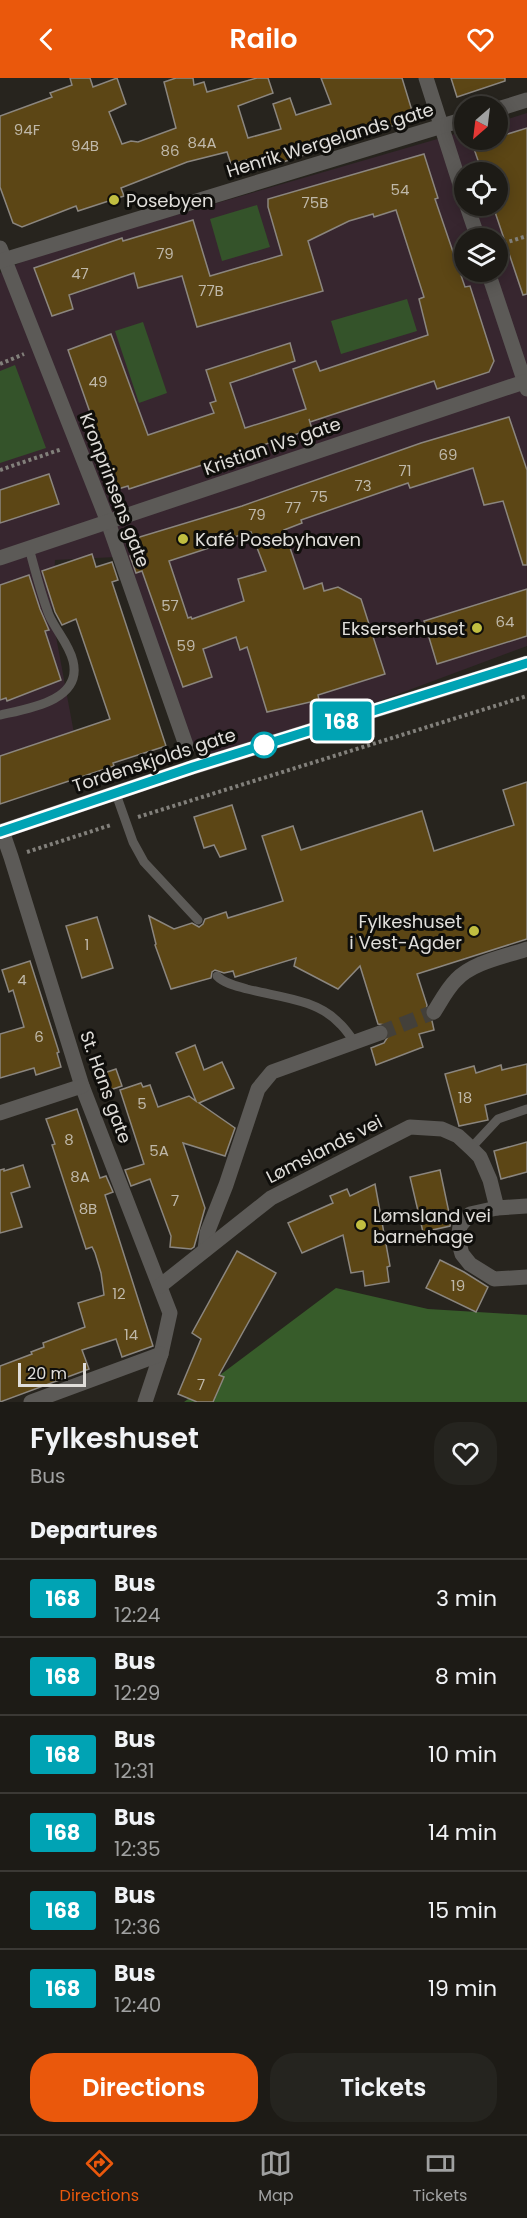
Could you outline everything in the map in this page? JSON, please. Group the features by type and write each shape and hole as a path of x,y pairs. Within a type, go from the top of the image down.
{"street":[{"path":"426,78 454,167"},
{"path":"508,106 527,100"},
{"name":"Henrik Wergelands gate","path":"1,256 454,123"},
{"name":"Kronprinsens gate","path":"1,256 108,522 187,748"},
{"path":"491,282 526,384"},
{"name":"Kristian IVs gate","path":"0,558 526,384"},
{"name":"Tordenskjolds gate","path":"1,831 193,767 527,663"},
{"name":"St. Hans gate","path":"1,831 82,1086 170,1312 161,1354 145,1402"},
{"path":"434,1012 455,981 464,973 527,949"},
{"path":"205,1250 207,1233 226,1185 258,1089 272,1071 380,1033"},
{"path":"0,1113 82,1086"},
{"name":"Lømslands vei","path":"160,1286 271,1198 410,1127 442,1129 458,1136 471,1148 480,1157 490,1180 497,1208"},
{"path":"527,1206 497,1208 470,1214 459,1226 458,1240 462,1254 470,1264 494,1279 527,1277"},
{"path":"31,1402 161,1354"}],"lane":[{"path":"0,715 32,707 61,696 73,675 73,661 50,617 29,548"},
{"path":"116,794 133,842 147,867 198,920"},
{"path":"218,976 237,986 305,1002 318,1008 339,1022 354,1041"},
{"path":"471,1148 498,1119 527,1109"}],"path":[{"path":"508,242 527,236"},
{"path":"0,364 39,347"},
{"path":"0,470 77,444"},
{"path":"11,857 527,696"}],"shaded area":[{"path":"527,113 527,646 326,721 201,759 157,683 116,557 55,560 52,615 76,744 0,803 0,273 31,257 454,134 454,150 508,150 508,119"}],"green space":[{"path":"257,205 270,247 222,261 210,219"},
{"path":"407,299 417,331 341,354 331,321"},
{"path":"143,322 167,393 139,403 115,331"},
{"path":"15,365 46,448 0,463 0,371"},
{"path":"336,1288 428,1309 527,1315 527,1402 184,1402"}],"building":[{"path":"70,78 90,78 93,87 117,78 126,104 109,112 122,144 131,141 138,142 176,128 164,82 176,78 193,78 194,85 204,82 207,92 257,78 268,78 273,93 238,106 248,138 281,129 273,104 290,98 296,115 331,104 321,78 402,78 413,114 410,120 259,170 255,158 231,164 227,152 187,162 121,188 124,196 78,211 76,206 22,227 13,223 0,187 0,116 52,97 50,93 72,85"},
{"path":"451,78 505,78 505,81 457,96"},
{"path":"527,128 527,294 523,295 508,250 508,228 500,228 496,216 508,216 508,162 479,162 474,150 508,150 508,134"},
{"path":"424,154 438,198 435,199 454,255 454,282 463,282 465,287 470,286 494,361 489,372 437,389 434,381 310,422 309,419 312,429 129,489 128,486 118,489 108,459 104,461 88,420 92,418 68,350 111,334 148,435 214,413 210,403 216,401 206,370 290,343 295,361 230,383 245,428 306,409 293,369 316,361 320,371 428,335 419,299 424,297 396,210 374,217 373,214 349,221 308,241 323,291 197,327 182,276 138,288 134,273 69,295 73,309 52,316 34,268 122,238 123,241 193,220 210,276 282,255 268,207 268,199"},
{"path":"509,417 527,470 527,565 523,565 503,501 484,505 473,468 410,488 408,483 301,520 302,523 284,530 304,589 322,583 324,591 338,587 361,599 385,674 318,695 319,700 267,712 247,647 240,650 236,637 203,649 212,677 183,687 142,571 136,573 130,556 138,554 133,539 242,506 421,443","holes":["251,532 266,571 238,579 244,601 192,619 188,618 169,561 215,546 214,543"]},
{"path":"49,474 59,504 0,523 0,490"},
{"path":"92,554 96,567 112,562 118,580 112,582 166,746 0,804 0,756 110,719 76,619 62,625 55,612 42,571"},
{"path":"29,575 49,630 45,631 61,680 7,701 6,698 0,700 0,585"},
{"name":"Ekserserhuset","path":"527,589 527,636 437,664 424,621"},
{"path":"527,782 527,939 417,974 427,1005 425,1016 432,1021 434,1030 419,1034 423,1047 376,1065 371,1048 384,1043 389,1030 386,1025 378,1024 360,966 338,989 294,966 296,958 235,977 233,971 224,973 215,970 211,978 171,989 155,945 149,916 174,929 192,923 199,927 205,919 226,912 228,918 283,901 262,836 293,826 301,850 422,811 434,851 514,825 503,790"},
{"path":"232,805 246,849 220,857 214,845 204,848 194,817"},
{"path":"97,917 113,968 82,978 66,926"},
{"path":"30,961 59,1052 57,1053 61,1067 36,1075 34,1068 0,1078 0,1034 24,1027 13,990 9,992 2,970"},
{"path":"195,1045 204,1070 222,1062 234,1088 199,1103 235,1128 225,1156 183,1143 205,1208 194,1247 191,1249 170,1247 171,1236 150,1179 131,1186 125,1170 144,1164 120,1090 141,1083 143,1087 150,1085 158,1107 189,1096 196,1101 176,1053"},
{"path":"527,1064 527,1094 485,1105 488,1120 459,1126 445,1074 474,1066 476,1073 501,1065 502,1070"},
{"path":"116,1069 122,1086 104,1092 98,1075"},
{"path":"77,1109 100,1178 106,1176 113,1192 105,1195 153,1346 122,1357 116,1339 82,1350 89,1369 0,1402 0,1366 32,1354 31,1352 44,1347 43,1343 85,1327 78,1303 104,1295 95,1253 92,1247 86,1249 52,1145 55,1144 46,1119"},
{"path":"527,1142 527,1172 501,1179 494,1151"},
{"path":"23,1165 30,1187 11,1193 22,1227 0,1233 0,1170 4,1169 4,1171"},
{"path":"440,1170 450,1226 423,1232 410,1177"},
{"path":"375,1184 390,1266 387,1267 389,1282 365,1286 363,1271 351,1273 343,1235 302,1253 288,1223 333,1203 330,1196 347,1189 350,1196"},
{"path":"237,1251 276,1273 219,1375 224,1377 213,1402 197,1402 178,1394 201,1339 192,1333"},
{"path":"440,1260 488,1287 476,1312 426,1288"}],"tunnel":[{"path":"380,1033 434,1012"}],"bus line":[{"name":"168","path":"0,832 193,767 527,663"}],"place":[{"name":"Posebyen","path":"114,200"},
{"name":"Kafé Posebyhaven","path":"183,539"},
{"name":"Ekserserhuset","path":"477,628"},
{"name":"Fylkeshuset i Vest-Agder","path":"474,931"},
{"name":"Lømsland vei barnehage","path":"361,1225"}]}
